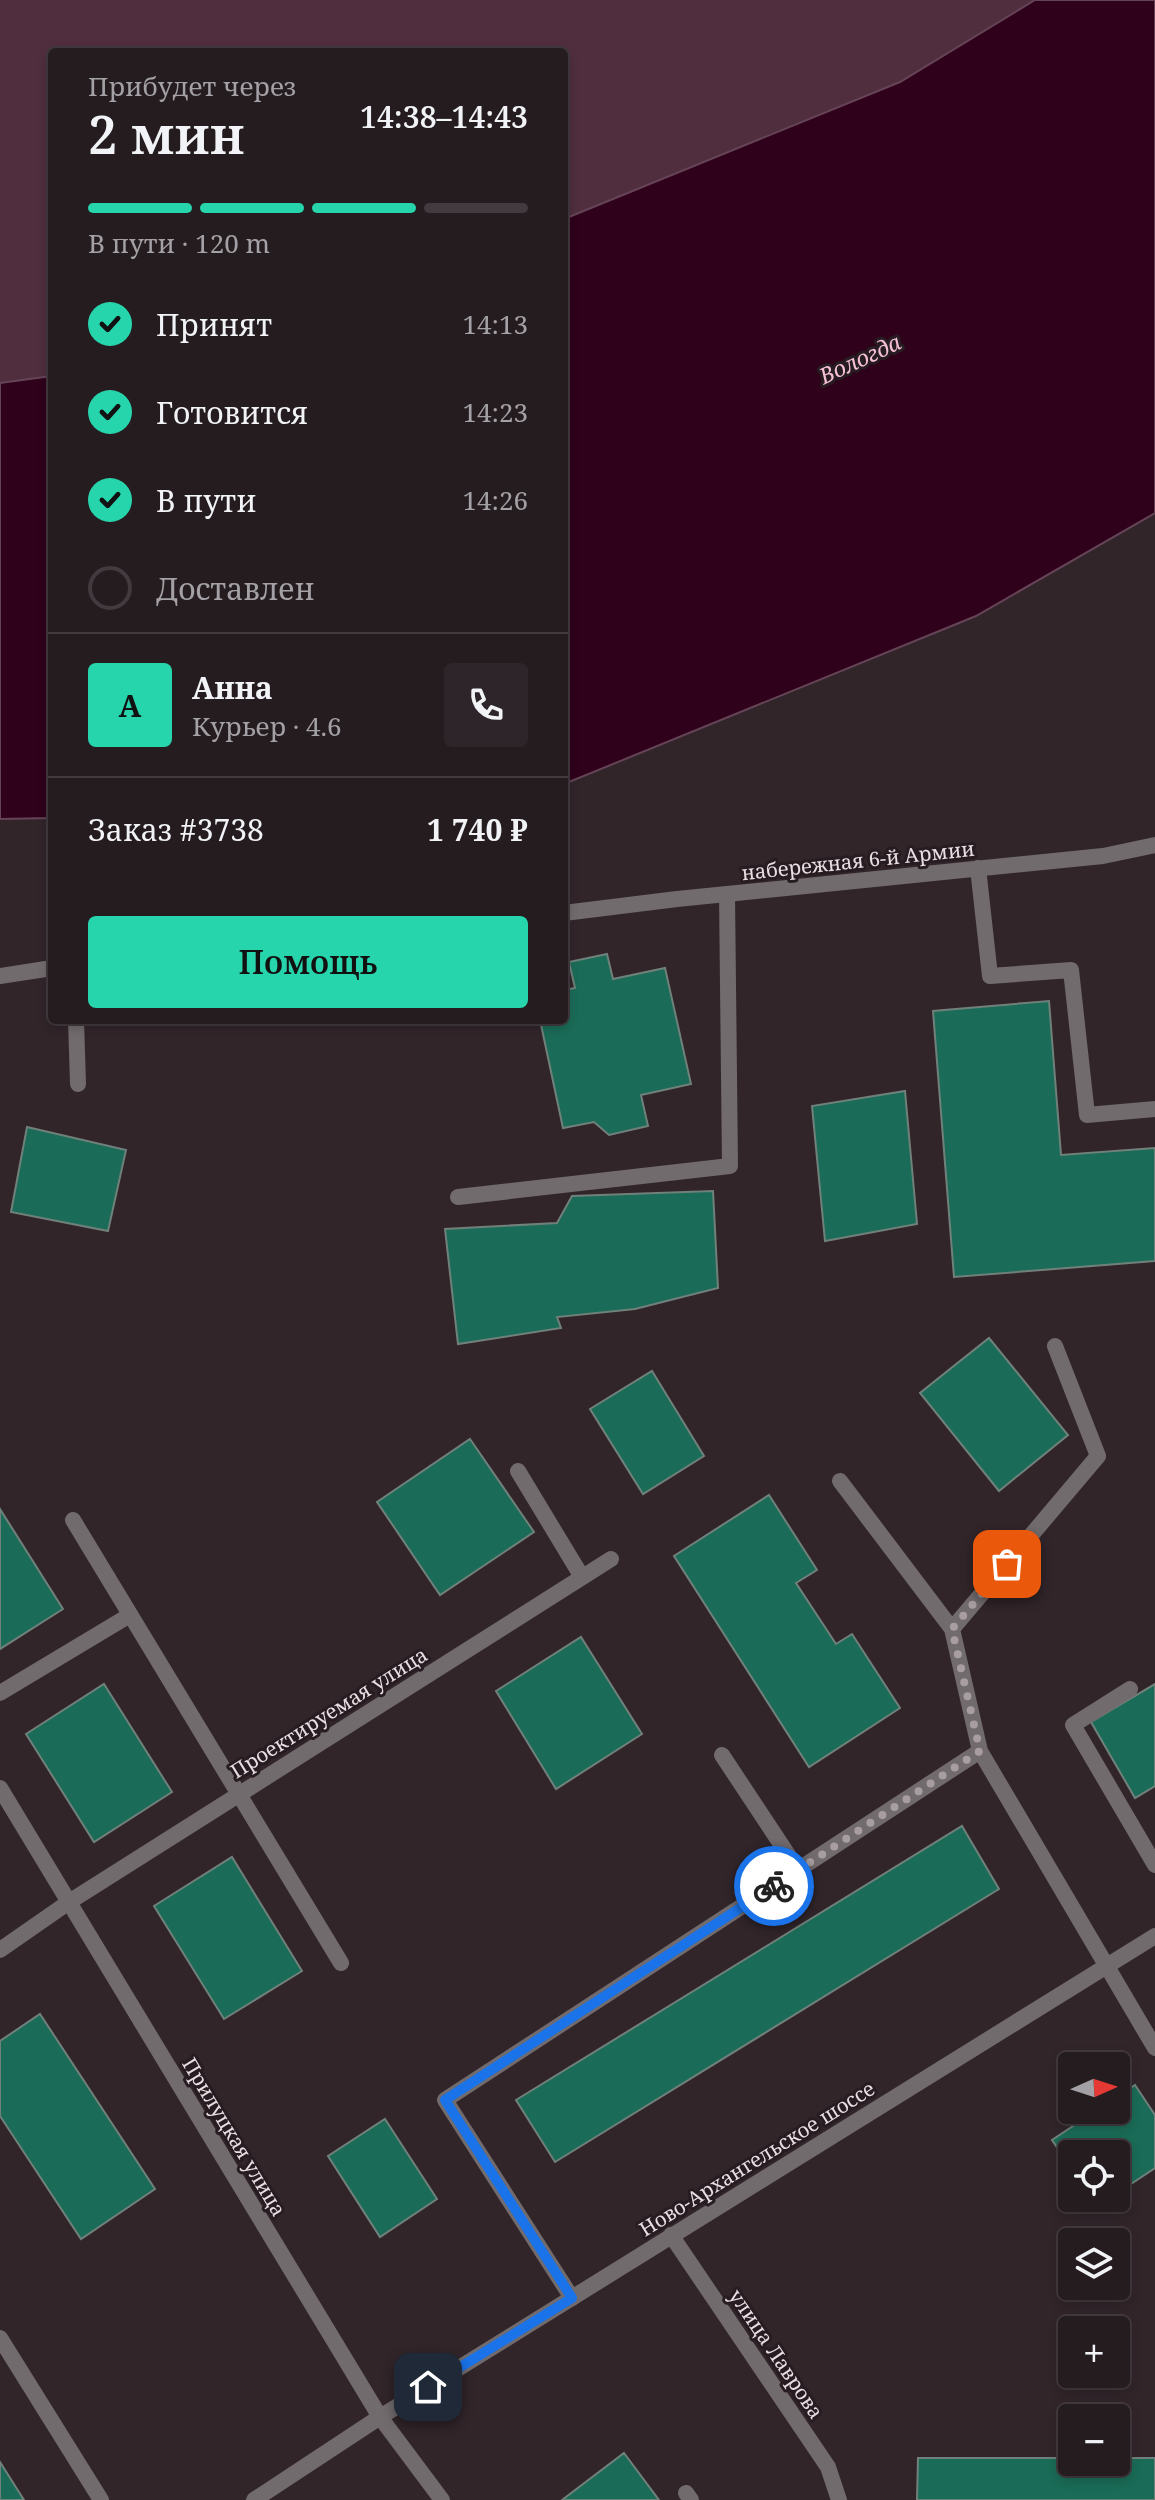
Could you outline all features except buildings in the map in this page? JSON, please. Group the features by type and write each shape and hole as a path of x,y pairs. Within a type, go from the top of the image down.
{"street":[{"name":"набережная 6-й Армии","path":"568,913 1103,856 1155,845"},
{"path":"978,868 990,976 1071,970 1087,1115 1155,1109"},
{"path":"458,1197 730,1166 727,894"},
{"path":"0,976 48,969"},
{"path":"76,1024 78,1084"},
{"path":"952,1629 1098,1456 1055,1346"},
{"path":"518,1471 582,1577"},
{"path":"840,1481 952,1629 980,1751 1155,2048"},
{"path":"73,1520 341,1963"},
{"name":"Проектируемая улица","path":"0,1950 69,1902 611,1559"},
{"path":"0,1693 130,1615"},
{"path":"1130,1689 1073,1725 1155,1865"},
{"path":"572,2298 445,2100 980,1751"},
{"path":"722,1755 798,1870"},
{"name":"Прилуцкая улица","path":"0,1788 380,2417 442,2500"},
{"name":"Ново-Архангельское шоссе","path":"254,2500 380,2417 1155,1936"},
{"name":"улица Лаврова","path":"671,2235 828,2467 839,2500"},
{"path":"0,2338 101,2500"}],"shaded area":[{"path":"0,0 1035,0 900,82 568,217 568,48 48,48 48,377 0,383"}],"water":[{"name":"Вологда","path":"1035,0 1155,0 1155,513 976,616 568,782 568,217 900,82"},
{"path":"48,377 48,818 0,819 0,383"}],"way so far":[{"path":"774,1886 980,1751 952,1629 1007,1564"}],"route":[{"path":"428,2387 572,2298 445,2100 774,1886"}]}
